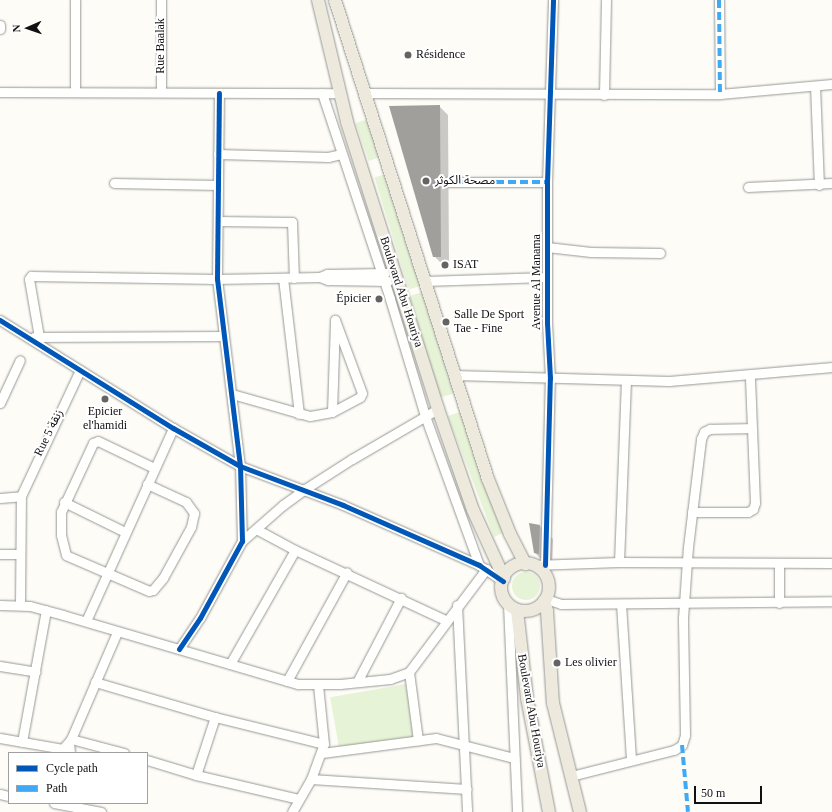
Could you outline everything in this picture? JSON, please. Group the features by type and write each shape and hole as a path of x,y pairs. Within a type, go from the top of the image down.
{"main road":[{"name":"Boulevard Abu Houriya","path":"318,0 347,122 438,409 473,510 503,579"},
{"path":"335,0 488,479 510,534 535,565 543,572 547,579 549,588 545,600 531,610 513,607 502,591 503,579 513,567 535,565"},
{"name":"Boulevard Abu Houriya","path":"545,600 553,703 580,812"},
{"name":"Boulevard Abu Houriya","path":"513,607 527,698 549,812"}],"street":[{"path":"74,91 75,0"},
{"name":"Rue Baalak","path":"161,0 161,92"},
{"name":"Avenue Al Manama","path":"535,565 550,378 546,277 547,182 553,0"},
{"path":"604,95 606,0"},
{"path":"719,0 720,94"},
{"path":"365,93 551,96 720,94 832,84"},
{"path":"815,86 819,185"},
{"path":"0,92 74,91 341,93"},
{"path":"219,93 217,279 240,466 242,541"},
{"path":"322,93 425,416 482,567"},
{"path":"218,154 328,158 341,154"},
{"path":"448,182 547,182"},
{"path":"114,183 218,185"},
{"path":"748,187 832,184"},
{"path":"218,221 292,222 294,278"},
{"path":"547,247 591,252 660,253"},
{"path":"39,337 29,279 31,276 217,279 320,277 327,274 382,278 396,273"},
{"path":"425,281 546,277"},
{"path":"283,278 299,414"},
{"path":"0,320 173,428 240,466 305,489 482,567 503,579"},
{"path":"232,394 310,416 332,412 360,397 362,393 335,320 333,322 332,412"},
{"path":"27,338 224,336"},
{"path":"0,403 4,386 20,360"},
{"path":"455,375 626,381 692,380 750,376 832,367"},
{"name":"Rue 5 زنقة","path":"20,605 19,554 21,496 80,370"},
{"path":"692,512 748,512 753,509 756,502 751,428 750,376"},
{"path":"619,562 626,381"},
{"path":"179,649 200,618 242,541 283,505 305,489 438,409"},
{"path":"86,621 173,428"},
{"path":"571,776 674,750 682,744 685,735 682,648 687,562 692,512 704,432 710,429 751,428"},
{"path":"147,484 191,506 194,519 163,578 153,590 149,591 72,559 64,553 60,520 64,502 95,441 154,468"},
{"path":"0,498 21,496"},
{"path":"64,502 125,532"},
{"path":"256,529 295,550 347,572 445,620"},
{"path":"230,664 295,550"},
{"path":"0,554 19,554"},
{"path":"535,565 619,562 832,564"},
{"path":"779,564 779,603"},
{"path":"0,605 20,605 46,610 288,681 318,685 357,682 390,679 409,672 482,567"},
{"path":"288,681 347,572"},
{"path":"357,682 401,598"},
{"path":"545,600 561,604 779,603 832,601"},
{"path":"621,604 631,760"},
{"path":"457,605 465,744 467,812"},
{"path":"513,607 514,758 517,812"},
{"path":"22,742 36,672 46,610"},
{"path":"67,747 117,632"},
{"path":"0,666 36,672"},
{"path":"409,672 418,740"},
{"path":"95,682 323,749 441,739 465,744 514,758"},
{"path":"292,812 298,799 311,779 323,749 318,685"},
{"path":"196,775 215,717"},
{"path":"0,738 22,742 114,752"},
{"path":"148,760 196,775 298,799"},
{"path":"311,779 467,789"},
{"path":"65,804 76,805 101,812"}],"green space":[{"path":"368,119 381,157 369,161 356,123"},
{"path":"386,174 420,286 409,289 375,178"},
{"path":"423,292 454,393 441,397 410,296"},
{"path":"460,412 503,533 494,537 448,416"},
{"path":"526,572 536,576 540,586 536,596 526,600 516,596 512,586 516,576"},
{"path":"406,684 415,737 340,751 330,697"}],"building":[{"name":"مصحة الكوثر","path":"440,105 441,257 433,257 389,106"},
{"path":"529,523 540,525 539,554 534,553"}],"marked path":[{"path":"719,0 720,94"},
{"path":"448,182 547,182"},
{"path":"682,745 688,812"}],"cycle path":[{"path":"545,565 550,378 547,323 547,182 553,0"},
{"path":"179,649 200,618 242,541 240,466 217,279 219,93"},
{"path":"0,320 173,428 240,466 343,505 479,565 503,581"}],"place":[{"name":"Résidence","path":"408,55"},
{"name":"مصحة الكوثر","path":"426,181"},
{"name":"ISAT","path":"445,265"},
{"name":"Épicier","path":"379,299"},
{"name":"Salle De Sport Tae - Fine","path":"446,322"},
{"name":"Epicier el'hamidi","path":"105,399"},
{"name":"Les olivier","path":"557,663"}]}
